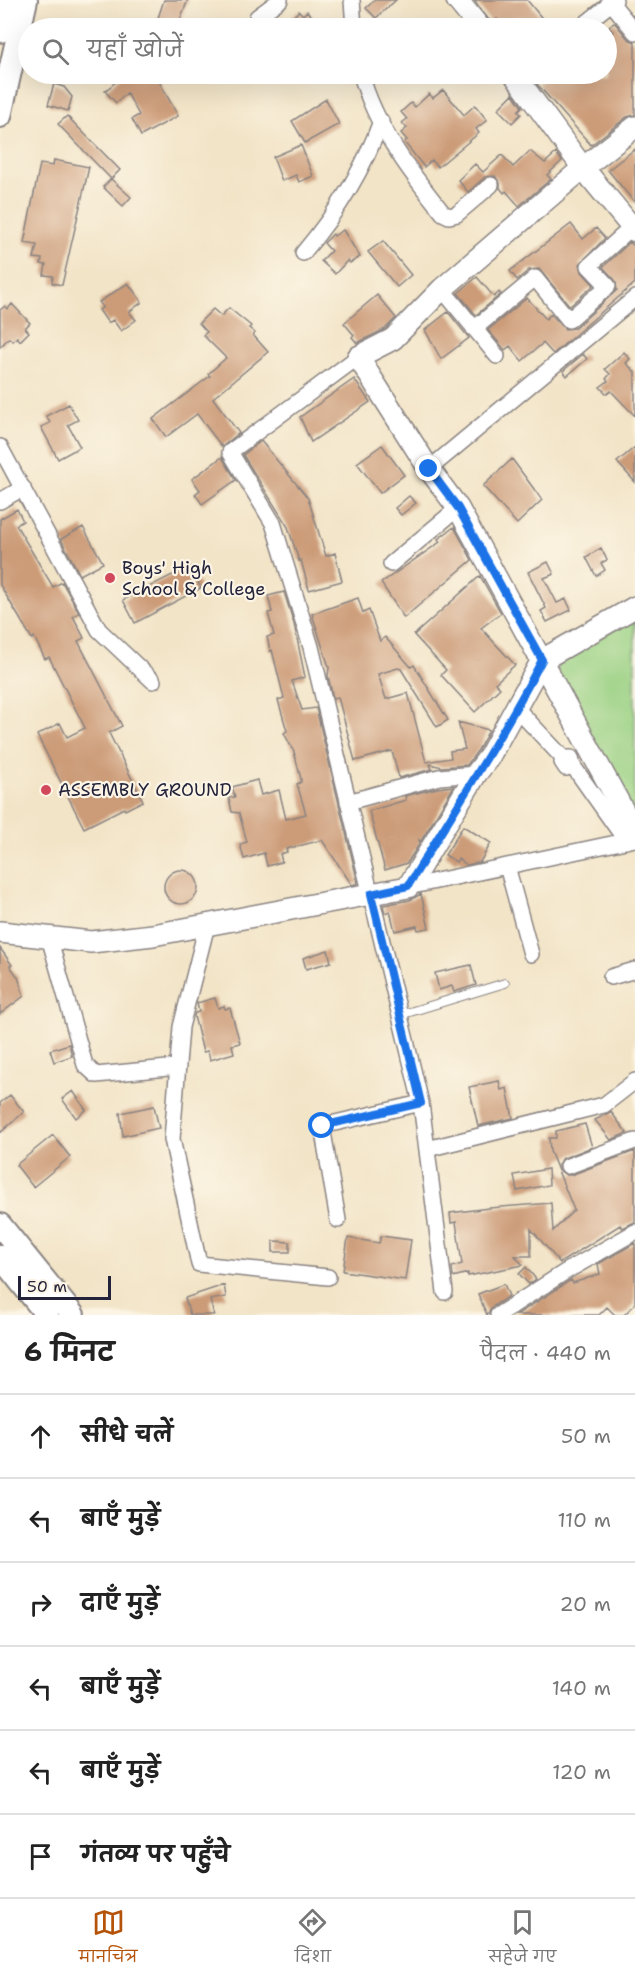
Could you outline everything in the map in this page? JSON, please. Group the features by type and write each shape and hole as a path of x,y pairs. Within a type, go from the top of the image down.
{"main road":[{"path":"0,116 13,10"},
{"path":"0,1225 72,1315"},
{"path":"0,1256 47,1315"}],"street":[{"path":"257,17 280,0"},
{"path":"352,0 353,18"},
{"path":"457,0 472,18"},
{"path":"592,18 612,1 635,32"},
{"path":"364,84 404,162 443,213 449,216 457,214 491,185"},
{"path":"474,329 535,278 569,320 608,286 589,266 633,229 583,168 525,84"},
{"path":"303,253 324,229 348,190 371,149 381,121"},
{"path":"445,1292 421,1103 311,647 273,523 230,452 358,357 393,339 442,289 583,168 635,128"},
{"path":"442,289 497,356"},
{"path":"429,469 635,298"},
{"path":"358,357 429,469 458,508 542,660 574,758"},
{"path":"0,447 99,630 153,681"},
{"path":"0,501 22,488"},
{"path":"391,564 458,508"},
{"path":"408,886 476,774 489,757 542,660 635,607"},
{"path":"0,932 91,942 153,935 371,894 632,837 574,758 516,708"},
{"path":"348,802 439,777 476,774"},
{"path":"507,866 531,954"},
{"path":"207,925 181,1027 172,1139 200,1264 328,1277"},
{"path":"49,937 85,1065 96,1075 178,1067"},
{"path":"611,977 635,970"},
{"path":"427,1149 604,1105 635,1081"},
{"path":"338,1220 322,1126 421,1103"},
{"path":"568,1166 635,1141"},
{"path":"498,1315 558,1276 635,1232"}],"lane":[{"path":"400,1015 505,983"}],"green space":[{"path":"635,617 635,819 558,674 557,660"}],"building":[{"path":"164,0 188,0 181,18 158,18"},
{"path":"375,0 396,0 376,18 366,8"},
{"path":"474,0 527,0 542,18 488,18"},
{"path":"299,11 303,15 307,11 313,18 291,18"},
{"path":"617,26 628,39 635,42 635,115 627,117 591,145 537,84 617,84"},
{"path":"54,84 64,87 72,97 68,111 48,105"},
{"path":"113,84 160,84 178,116 141,136 132,119 139,115 127,93 116,103 105,91"},
{"path":"443,90 464,115 475,105 487,120 476,129 479,133 438,167 432,160 424,167 404,142 407,140 401,133 407,128 402,123 407,119 401,112 411,103 415,107 429,94 433,98"},
{"path":"513,94 522,107 518,111 521,114 512,123 498,109"},
{"path":"326,99 339,124 305,143 292,121"},
{"path":"67,116 120,170 111,179 58,124"},
{"path":"301,145 313,176 299,182 296,175 282,181 273,157"},
{"path":"635,149 635,203 608,170"},
{"path":"530,151 545,163 556,153 562,161 547,175 551,179 519,206 506,191 504,193 500,188 500,183 495,176 485,177 468,192 458,180 475,164 483,172 502,155 513,167"},
{"path":"54,160 89,167 62,285 52,283 53,276 44,275 46,265 41,264 42,259 34,258 37,245 24,243 40,164 53,166"},
{"path":"111,179 131,197 123,206 103,187"},
{"path":"571,224 583,239 596,228 605,238 580,264 582,272 594,285 570,306 539,269 529,270 517,280 510,271"},
{"path":"343,230 360,257 350,263 348,260 335,274 321,261 331,251 324,243 333,234 334,236"},
{"path":"383,241 411,275 397,287 368,252"},
{"path":"630,242 635,247 635,283 553,354 543,343 522,361 510,346 505,350 488,330 527,298 546,319 551,314 565,329 575,328 617,290 615,280 603,267"},
{"path":"477,277 494,297 499,292 501,294 476,315 458,293"},
{"path":"128,283 142,302 129,312 136,320 121,331 113,320 108,323 99,310 103,307 99,302"},
{"path":"377,295 396,318 385,329 357,343 352,337 354,335 344,323"},
{"path":"12,304 30,323 25,328 29,332 20,341 17,337 13,341 9,338 0,347 0,310 5,306 8,309"},
{"path":"229,308 251,326 249,328 255,333 253,335 268,352 213,398 239,433 222,447 197,414 166,437 153,419 210,376 208,374 226,358 203,335 207,332 199,323 213,309 221,316"},
{"path":"448,312 469,338 441,359 425,330"},
{"path":"624,352 630,359 626,363 635,372 635,416 611,391 607,394 600,387 608,381 606,379 610,374 605,369"},
{"path":"583,354 587,359 567,376 563,371"},
{"path":"354,379 370,402 311,442 300,417"},
{"path":"69,404 78,420 68,425 80,447 58,459 41,427 50,423 46,416"},
{"path":"261,441 308,498 326,556 335,553 342,581 309,590 301,560 299,561 288,527 243,455"},
{"path":"382,445 404,475 380,493 357,463"},
{"path":"635,447 635,482 617,462"},
{"path":"222,457 236,480 202,504 195,494 200,490 192,479"},
{"path":"512,459 542,500 517,524 483,486"},
{"path":"409,496 416,503 401,515 395,508"},
{"path":"17,509 23,521 16,525 53,587 62,582 79,613 73,616 84,638 78,641 122,726 109,733 143,801 84,828 37,735 60,723 67,737 85,728 49,657 45,659 34,637 32,639 0,585 0,519"},
{"path":"83,527 103,563 80,575 61,539"},
{"path":"454,527 472,560 404,618 381,583 440,542 438,539"},
{"path":"601,548 607,560 601,563 605,570 596,576 586,557"},
{"path":"548,562 554,574 544,578 557,603 566,599 571,610 547,622 541,611 546,608 528,572"},
{"path":"190,566 201,588 135,623 123,600"},
{"path":"480,576 501,613 481,628 515,665 495,683 500,688 475,712 441,675 446,670 414,635"},
{"path":"284,592 294,624 305,677 292,681 302,710 316,708 358,883 352,885 322,840 286,849 287,852 280,854 282,862 267,866 264,853 244,859 240,844 247,842 239,813 232,812 229,798 235,797 232,787 257,780 261,795 279,790 286,819 306,814 297,784 301,782 301,779 294,752 284,733 287,731 278,700 284,698 267,637 274,635 268,613 272,612 268,596"},
{"path":"358,598 363,613 369,610 380,641 385,637 411,667 414,665 448,720 437,727 401,669 378,674 386,699 408,693 426,762 451,758 450,751 465,749 458,722 489,730 467,765 442,767 430,764 432,769 399,778 392,751 355,761 338,697 333,698 328,676 329,667 312,614"},
{"path":"454,786 407,863 385,870 369,811 406,800 405,796"},
{"path":"463,826 491,843 480,862 467,865 458,859 456,862 445,855"},
{"path":"181,870 193,875 198,887 193,899 181,904 169,899 164,887 169,875"},
{"path":"421,894 429,928 418,930 417,926 395,931 390,911 385,913 383,905 410,900"},
{"path":"0,948 18,977 24,996 0,1014"},
{"path":"328,950 331,962 306,969 303,958"},
{"path":"471,965 476,985 454,992 452,986 439,990 435,973"},
{"path":"215,998 218,1008 224,1006 225,1009 230,1008 240,1043 232,1045 234,1053 210,1060 208,1051 203,1052 194,1016 199,1012 197,1003"},
{"path":"69,1044 72,1056 54,1062 50,1050"},
{"path":"499,1081 501,1090 507,1088 513,1118 478,1126 469,1087"},
{"path":"73,1091 86,1110 76,1118 62,1099"},
{"path":"10,1095 24,1112 0,1133 0,1103"},
{"path":"154,1106 159,1128 123,1136 120,1113"},
{"path":"611,1112 627,1133 611,1140 595,1120"},
{"path":"585,1124 592,1147 561,1159 558,1165 559,1170 566,1175 571,1175 635,1151 635,1222 622,1228 620,1225 560,1263 531,1229 531,1256 515,1256 523,1265 453,1277 452,1267 462,1264 456,1222 451,1223 450,1213 551,1203 553,1231 574,1210 550,1151 549,1138 556,1138 556,1131"},
{"path":"53,1135 70,1157 33,1187 16,1165"},
{"path":"548,1169 549,1185 517,1191 514,1175"},
{"path":"381,1236 411,1240 405,1280 343,1271 348,1238 379,1243"},
{"path":"273,1241 290,1242 290,1252 273,1252"},
{"path":"635,1243 635,1304 624,1315 615,1315 607,1307 599,1315 516,1315 571,1280 573,1283 600,1274 598,1264"},
{"path":"526,1267 536,1279 529,1284 519,1274"},
{"path":"504,1284 509,1296 492,1307 487,1315 478,1294"},
{"path":"224,1285 226,1297 210,1300 214,1315 190,1315 185,1298"}],"place":[{"name":"Boys' High School & College","path":"110,578"},
{"name":"ASSEMBLY GROUND","path":"46,790"}],"route":[{"path":"322,1126 421,1103 371,894 408,886 476,774 489,757 542,660 458,508 429,469"}]}
